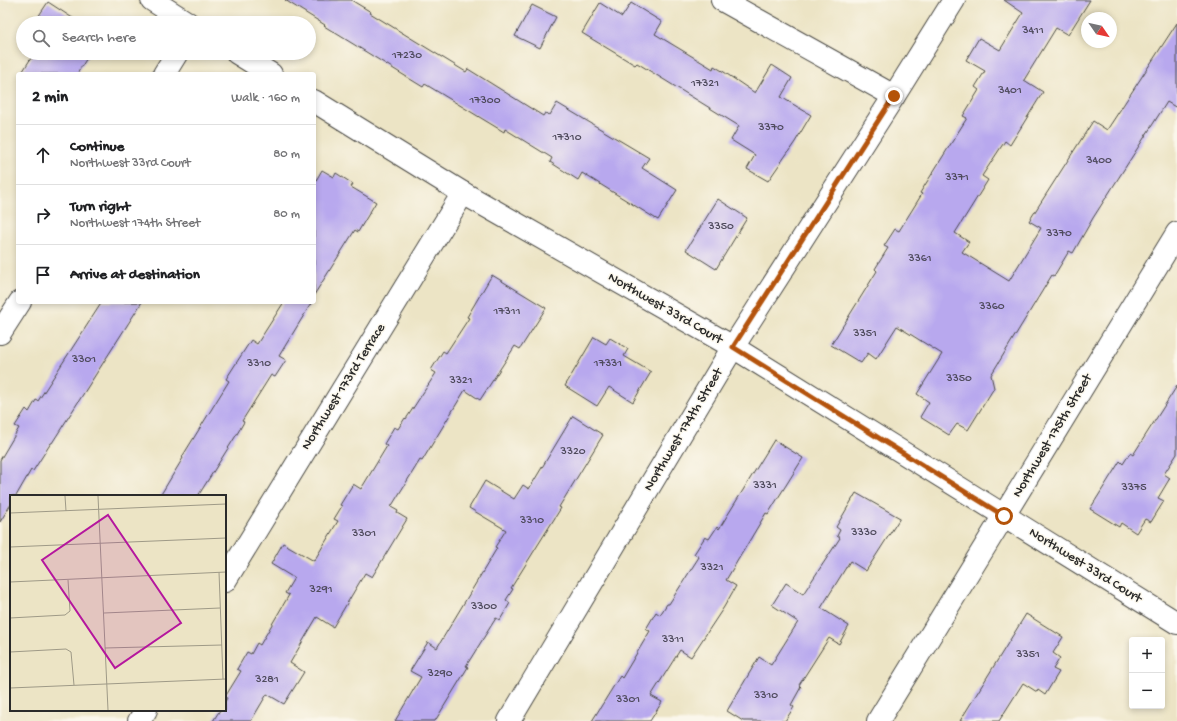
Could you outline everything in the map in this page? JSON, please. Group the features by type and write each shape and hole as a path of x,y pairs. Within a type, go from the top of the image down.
{"street":[{"path":"152,0 177,16"},
{"path":"722,0 894,96"},
{"name":"Northwest 174th Street","path":"509,721 733,347 954,0"},
{"path":"165,72 173,60"},
{"path":"248,60 268,72"},
{"name":"Northwest 33rd Court","path":"316,102 463,193 733,347 1177,623"},
{"name":"Northwest 173rd Terrace","path":"226,579 463,193"},
{"name":"Northwest 175th Street","path":"878,721 1177,234"},
{"path":"0,333 19,304"},
{"path":"139,721 145,711"}],"building":[{"path":"285,0 351,0 466,72 468,69 543,116 545,113 550,115 557,103 649,158 642,168 677,190 658,220 582,173 578,180 550,162 552,158 505,129 504,132 425,84 423,87 324,26 325,25 316,19 316,16 311,16"},
{"path":"1004,0 1090,0 1081,12 1068,35 1056,28 1024,80 1043,92 1010,145 1005,141 982,176 988,180 955,233 969,242 962,252 1009,281 1041,228 1029,221 1093,121 1107,130 1177,23 1177,108 1167,102 1093,218 1073,253 1069,251 1054,276 1052,275 991,375 994,388 968,430 957,424 949,435 920,417 929,402 917,394 942,354 897,326 876,359 868,353 861,363 831,345 877,271 875,269 888,248 884,246 895,229 899,231 922,194 920,193 967,118 963,116 979,90 975,87 985,71 966,60 979,38 1000,50 1023,13"},
{"path":"48,2 69,16 39,16"},
{"path":"600,3 622,17 631,3 662,22 655,34 713,69 714,66 755,93 772,65 792,78 781,97 811,115 795,142 768,181 747,169 755,155 731,140 739,126 637,63 635,65 582,33"},
{"path":"532,5 556,17 540,48 515,36"},
{"path":"30,60 86,60 78,72 22,72"},
{"path":"322,170 334,177 336,173 353,184 351,187 376,202 358,232 355,230 316,292 316,180"},
{"path":"718,199 747,218 716,269 686,250"},
{"path":"492,275 546,308 520,349 515,346 480,400 465,390 422,461 420,460 391,507 407,519 372,577 365,573 333,627 317,617 290,663 304,672 284,704 267,694 251,721 213,721 219,711 226,711 226,695 241,671 237,669 247,652 251,654 257,643 260,645 289,595 285,593 294,578 271,564 283,543 314,561 338,521 334,519 342,506 340,505 353,484 361,489 387,446 384,444 394,427 398,429 405,418 406,419 436,373 431,370 443,351 446,353 469,318 467,317"},
{"path":"101,304 141,304 52,443 33,471 31,470 17,495 10,495 10,506 0,522 0,460 19,428 15,426 26,409 29,412 36,400 38,401"},
{"path":"283,304 311,304 279,356 286,360 275,377 271,375 242,421 244,422 237,434 199,495 161,495 183,458 182,457 229,381 226,379 251,340 257,344"},
{"path":"594,337 606,344 610,338 628,349 624,356 651,372 633,402 609,387 597,406 565,386"},
{"path":"1177,386 1177,454 1164,474 1170,478 1158,498 1164,501 1151,522 1145,519 1136,533 1121,523 1119,527 1090,509 1120,461 1123,464 1130,453 1133,455"},
{"path":"573,416 603,435 559,507 561,508 511,588 513,589 506,600 510,603 500,620 496,618 466,666 468,667 435,721 395,721 421,677 410,671 428,642 437,648 497,548 495,547 506,530 469,508 485,481 514,499 523,485 529,489"},
{"path":"774,440 803,458 768,514 766,513 726,580 736,586 724,607 691,657 680,650 651,696 662,702 650,721 592,721 620,676 622,678 650,631 646,629 656,612 660,615 667,604 669,604 699,557 694,554 705,537 709,539 717,527 719,529"},
{"path":"856,493 900,518 866,571 850,561 821,608 849,626 839,644 829,638 799,685 801,687 791,705 794,707 785,721 743,721 727,711 759,657 771,665 798,622 772,605 786,583 803,594 840,538 837,536 840,530 836,527"},
{"path":"1026,614 1063,637 1053,653 1060,658 1053,669 1059,672 1045,695 1023,683 999,721 960,721"}],"route":[{"path":"894,96 733,347 1004,516"}]}
